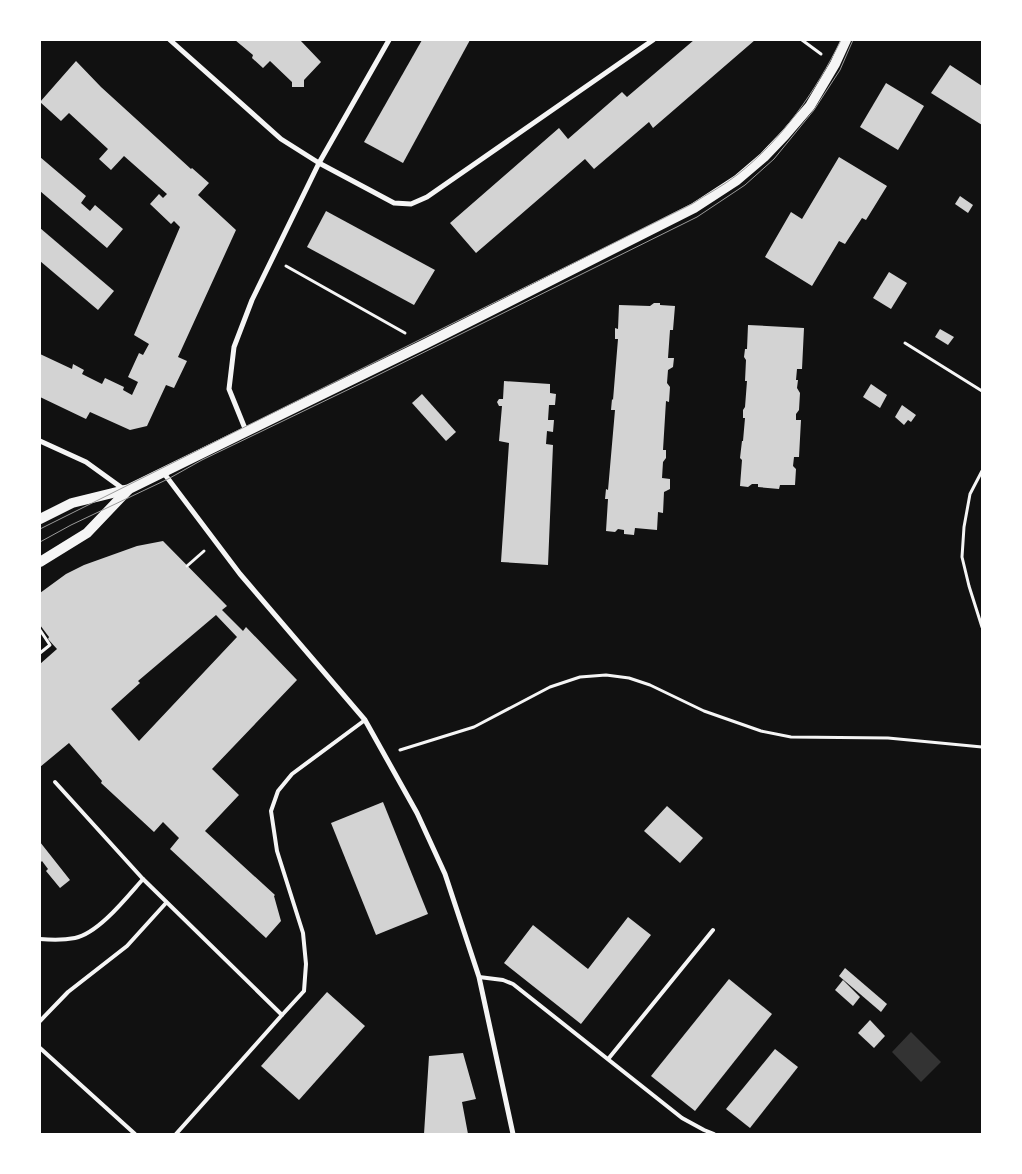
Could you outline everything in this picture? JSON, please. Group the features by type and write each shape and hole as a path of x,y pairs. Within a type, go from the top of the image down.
{"main road":[{"path":"40,519 72,503 129,489 425,344 694,208 737,180 764,157 810,106 828,78 846,40"},
{"path":"40,562 87,532 129,489"}],"street":[{"path":"170,40 281,139 319,163 394,203 411,204 427,198 653,40"},
{"path":"246,432 229,390 234,347 252,300 319,163 389,40"},
{"path":"40,441 86,462 122,488 129,489"},
{"path":"163,472 240,574 365,720 417,813 445,874 479,977 513,1134"}],"lane":[{"path":"176,1134 304,991 306,964 303,933 277,851 271,811 278,791 292,774 365,720"},
{"path":"55,782 166,903 282,1015"},
{"path":"40,939 76,938 98,926 116,910 143,879"},
{"path":"40,1021 68,992 127,946 166,903"},
{"path":"609,1058 713,930"},
{"path":"479,977 504,980 512,984 609,1058 682,1118 714,1134"},
{"path":"40,1048 135,1134"}],"path":[{"path":"273,259 425,344"},
{"path":"906,343 982,391"},
{"path":"982,471 970,494 964,527 962,557 968,586 982,626"},
{"path":"188,566 197,557"},
{"path":"40,630 50,645 40,653"},
{"path":"386,755 474,727 550,687 580,677 606,675 629,678 650,685 704,711 761,731 791,737 888,738 982,747"}],"shaded area":[{"path":"911,1032 941,1062 921,1082 892,1052"}],"building":[{"path":"235,40 300,40 321,62 304,80 304,87 292,87 292,82 270,61 263,68 252,58 253,55"},
{"path":"422,40 470,40 403,163 364,142"},
{"path":"694,40 755,40 653,128 649,122 594,169 585,159 476,253 450,223 559,128 568,139 622,92 627,97"},
{"path":"76,61 101,87 209,183 198,195 236,230 178,357 187,361 174,388 166,385 147,426 130,430 90,412 86,419 40,397 40,354 72,369 73,364 84,370 82,374 102,384 105,378 124,387 123,390 132,395 138,382 128,377 139,353 143,355 149,344 134,335 180,227 174,221 171,224 150,204 159,194 163,198 167,194 124,156 111,170 99,159 108,149 69,113 61,121 40,102"},
{"path":"950,65 982,86 982,125 931,93"},
{"path":"886,83 924,106 898,150 860,127"},
{"path":"40,157 86,196 81,203 90,211 95,205 123,229 107,248 40,191"},
{"path":"839,157 887,186 866,220 862,218 845,244 839,241 812,286 765,257 791,212 802,219"},
{"path":"960,196 973,205 968,213 955,204"},
{"path":"326,211 435,270 414,305 307,247"},
{"path":"40,228 114,291 98,310 40,261"},
{"path":"889,272 907,283 891,309 873,298"},
{"path":"654,303 675,306 673,330 670,330 668,358 674,358 673,367 668,370 667,383 670,387 669,402 666,401 663,450 666,450 666,458 663,462 662,478 670,479 670,489 664,492 663,513 658,512 657,530 635,528 634,535 624,534 624,530 618,529 615,532 606,531 608,499 605,499 606,489 608,490 615,410 611,410 618,339 615,339 615,328 618,329 619,305 650,306"},
{"path":"748,325 804,328 802,369 797,369 796,380 798,380 797,388 800,393 799,410 796,414 796,420 801,420 799,457 794,457 793,466 796,469 795,485 780,485 779,489 758,487 758,484 752,484 748,487 740,486 742,460 740,458 745,418 743,418 743,410 745,407 747,381 745,381 746,360 744,357 745,349 747,349"},
{"path":"940,329 954,337 948,345 935,337"},
{"path":"504,381 550,384 550,393 556,394 555,405 549,405 548,420 554,420 553,432 547,431 546,444 553,445 548,565 501,562 509,443 499,441 502,406 499,406 497,402 499,399 503,399"},
{"path":"871,384 887,395 880,408 863,397"},
{"path":"422,394 456,432 446,441 412,403"},
{"path":"902,405 916,415 911,422 908,420 904,425 895,417"},
{"path":"163,541 227,606 222,610 243,631 246,627 297,680 212,769 239,795 205,831 275,895 281,921 266,938 170,849 179,838 163,822 154,832 101,783 102,781 69,743 40,767 40,664 57,649 48,639 49,637 40,625 40,593 66,574 84,565 137,546","holes":["216,615 237,637 139,741 111,709 140,683 138,681"]},
{"path":"383,802 428,914 376,935 331,823"},
{"path":"667,806 703,838 680,863 644,831"},
{"path":"40,842 70,880 60,888 46,871 48,869 42,861 40,863"},
{"path":"628,917 651,935 581,1024 504,963 533,925 588,969"},
{"path":"845,968 887,1004 881,1012 839,976"},
{"path":"729,979 772,1014 695,1111 651,1076"},
{"path":"843,980 860,997 853,1006 835,990"},
{"path":"327,992 365,1026 299,1100 261,1066"},
{"path":"870,1020 885,1036 874,1048 858,1033"},
{"path":"775,1049 798,1067 750,1128 726,1109"},
{"path":"463,1053 476,1099 462,1102 468,1134 424,1134 429,1056"}],"tram line":[{"path":"40,529 692,204 737,175 769,146 809,96 841,40"},
{"path":"40,542 71,525 168,479 202,460 697,217 745,185 774,159 814,110 840,70 853,40"}]}
